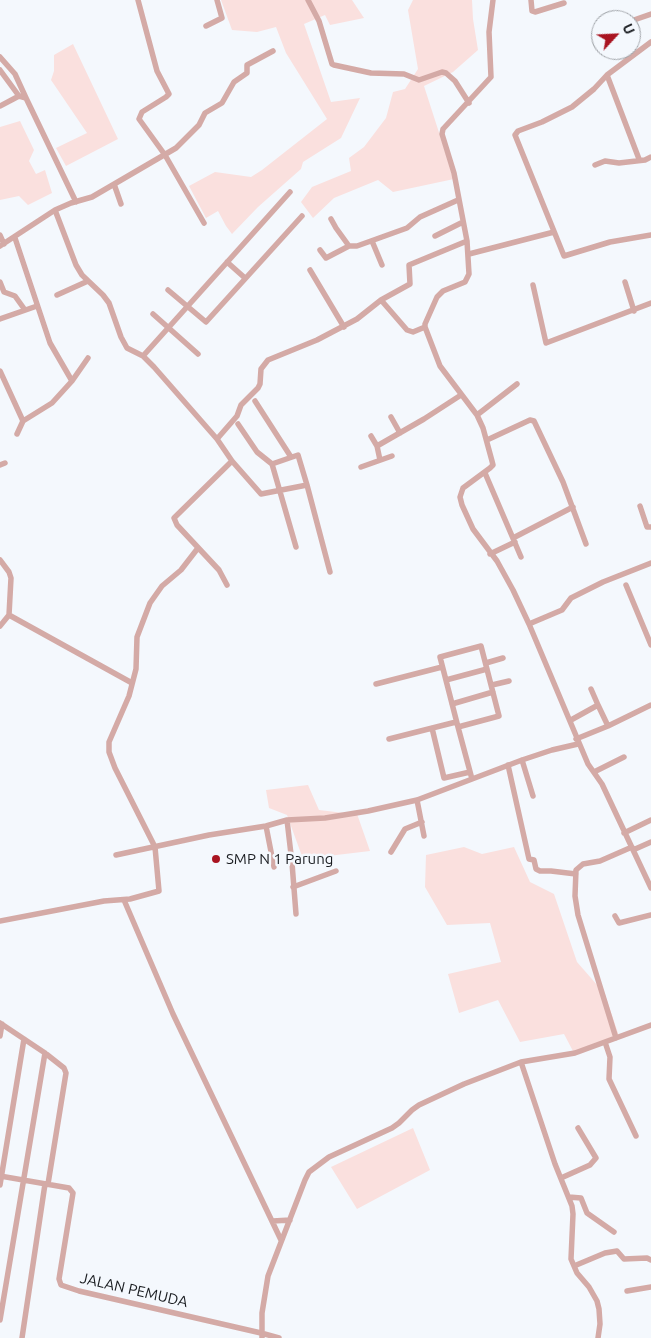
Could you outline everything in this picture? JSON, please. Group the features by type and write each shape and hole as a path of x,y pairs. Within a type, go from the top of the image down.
{"street":[{"path":"138,0 157,71 169,94 142,112 139,118 165,155 204,223"},
{"path":"206,26 222,18 217,0"},
{"path":"308,0 320,21 332,64 371,73 404,74 419,80 442,72 446,73 455,82 469,103"},
{"path":"493,0 489,32 491,77 443,129 443,140 454,173 467,241 470,274 465,282 443,291 437,297 425,324 440,366 477,415 487,440 492,465 484,473 467,484 460,497 472,529 503,571 529,624 570,720 577,742 588,764 602,784 651,888"},
{"path":"530,0 532,11 535,12 564,2"},
{"path":"0,236 2,245 55,210 92,197 176,148 199,125 205,112 222,103 234,82 247,73 247,65 273,51"},
{"path":"0,57 15,74 76,202"},
{"path":"623,60 594,89 572,107 542,122 518,131 515,136 564,256 610,242 651,235"},
{"path":"0,70 19,96 26,98"},
{"path":"607,75 639,159"},
{"path":"0,106 19,96"},
{"path":"595,165 605,161 619,163 639,159 645,160 651,157"},
{"path":"114,184 122,204"},
{"path":"143,356 290,192"},
{"path":"320,250 326,258 350,246 364,245 382,236 407,228 420,217 458,200"},
{"path":"55,210 76,265 82,275 109,303 127,348 143,356 216,439 232,462 261,494 307,485"},
{"path":"168,290 206,322 302,216"},
{"path":"331,219 350,246"},
{"path":"435,236 463,222"},
{"path":"469,254 554,232"},
{"path":"15,238 50,343 72,381"},
{"path":"216,439 237,416 241,405 258,388 261,369 268,360 344,327 381,300 410,284 408,265 467,241"},
{"path":"372,242 382,265"},
{"path":"227,262 246,278"},
{"path":"310,270 344,327"},
{"path":"57,295 88,281"},
{"path":"0,282 4,292 15,296 25,310"},
{"path":"625,282 634,311"},
{"path":"533,285 546,343 651,303"},
{"path":"381,300 407,330 414,332 426,327"},
{"path":"0,319 38,306"},
{"path":"154,314 198,354"},
{"path":"17,434 23,421 52,403 72,381 88,358"},
{"path":"0,371 23,421"},
{"path":"477,415 517,384"},
{"path":"377,446 461,395"},
{"path":"256,401 291,457"},
{"path":"391,417 400,433"},
{"path":"487,440 530,420 534,421 563,482 586,544"},
{"path":"238,424 257,452 272,464 296,547"},
{"path":"371,436 377,446 380,460"},
{"path":"272,464 298,455 330,572"},
{"path":"361,467 392,456"},
{"path":"227,585 219,570 177,525 174,518 232,462"},
{"path":"484,473 521,557"},
{"path":"640,506 647,527 651,527"},
{"path":"490,554 573,507"},
{"path":"0,921 104,901 124,900 159,891 155,847 114,768 109,752 109,742 129,696 136,669 137,637 150,603 162,586 181,570 198,548"},
{"path":"0,560 11,578 9,615 0,626"},
{"path":"529,624 562,610 571,598 603,582 651,563"},
{"path":"626,585 651,645"},
{"path":"9,615 132,683"},
{"path":"389,739 432,728 457,724 500,716 482,646 440,657 442,667 446,680 457,724 472,779"},
{"path":"446,680 487,666 502,658"},
{"path":"376,684 442,667"},
{"path":"492,685 509,681"},
{"path":"591,689 608,726"},
{"path":"452,704 493,692"},
{"path":"570,720 598,705"},
{"path":"116,856 210,835 266,826 287,820 325,818 417,800 508,765 577,742 651,705"},
{"path":"432,728 444,778 470,772"},
{"path":"594,772 624,757"},
{"path":"522,760 533,796"},
{"path":"508,765 529,859 534,860 536,869 540,872 551,871 576,874"},
{"path":"417,800 424,836"},
{"path":"287,820 296,914"},
{"path":"624,833 651,820"},
{"path":"391,852 405,829 422,822"},
{"path":"266,826 274,867"},
{"path":"616,1038 578,916 576,870 578,866 600,861 651,842"},
{"path":"293,887 336,871"},
{"path":"124,900 173,1014 281,1240"},
{"path":"615,916 619,923 651,915"},
{"path":"0,1036 1,1023"},
{"path":"1,1023 64,1068 66,1073 46,1184 22,1338"},
{"path":"262,1335 263,1303 267,1282 281,1240 309,1172 329,1157 392,1128 400,1123 412,1110 445,1092 521,1062 575,1053 651,1024"},
{"path":"0,1185 24,1039"},
{"path":"605,1042 610,1057 609,1079 636,1136"},
{"path":"0,1320 45,1054"},
{"path":"521,1062 555,1164 569,1197 573,1214 571,1251 574,1266 597,1301 600,1309 598,1338"},
{"path":"561,1178 590,1165 596,1158 578,1128"},
{"name":"JALAN PEMUDA","path":"1,1176 68,1188 73,1193 59,1279 60,1284 79,1291 279,1338"},
{"path":"569,1197 581,1198 587,1213 614,1232"},
{"path":"273,1221 290,1220"},
{"path":"574,1266 605,1253 617,1251 621,1253 624,1259 649,1258 651,1260"},
{"path":"627,1292 651,1287"}],"shaded area":[{"path":"221,0 352,0 364,18 330,25 325,15 304,24 331,102 360,98 341,138 303,162 301,169 258,207 232,234 218,211 206,218 189,186 215,172 251,177 327,119 286,53 276,27 257,32 232,30"},
{"path":"413,0 472,0 478,50 453,72 424,86 454,179 393,192 378,180 334,198 313,218 301,202 312,187 351,171 349,158 364,147 386,118 393,92 405,89 418,69 408,10"},
{"path":"73,44 118,139 66,166 56,148 87,133 51,80 54,71 54,55"},
{"path":"20,121 34,150 29,161 36,174 45,170 52,193 28,205 19,196 0,200 0,127"},
{"path":"308,785 319,810 344,813 356,811 370,851 303,859 287,815 269,808 266,790"},
{"path":"464,847 482,854 514,847 530,882 554,894 577,962 605,994 619,1036 574,1053 564,1034 520,1042 498,1000 459,1013 448,974 501,962 490,923 447,925 425,887 426,855"},
{"path":"413,1128 430,1170 357,1209 331,1167"}],"place":[{"name":"SMP N 1 Parung","path":"216,859"}]}
